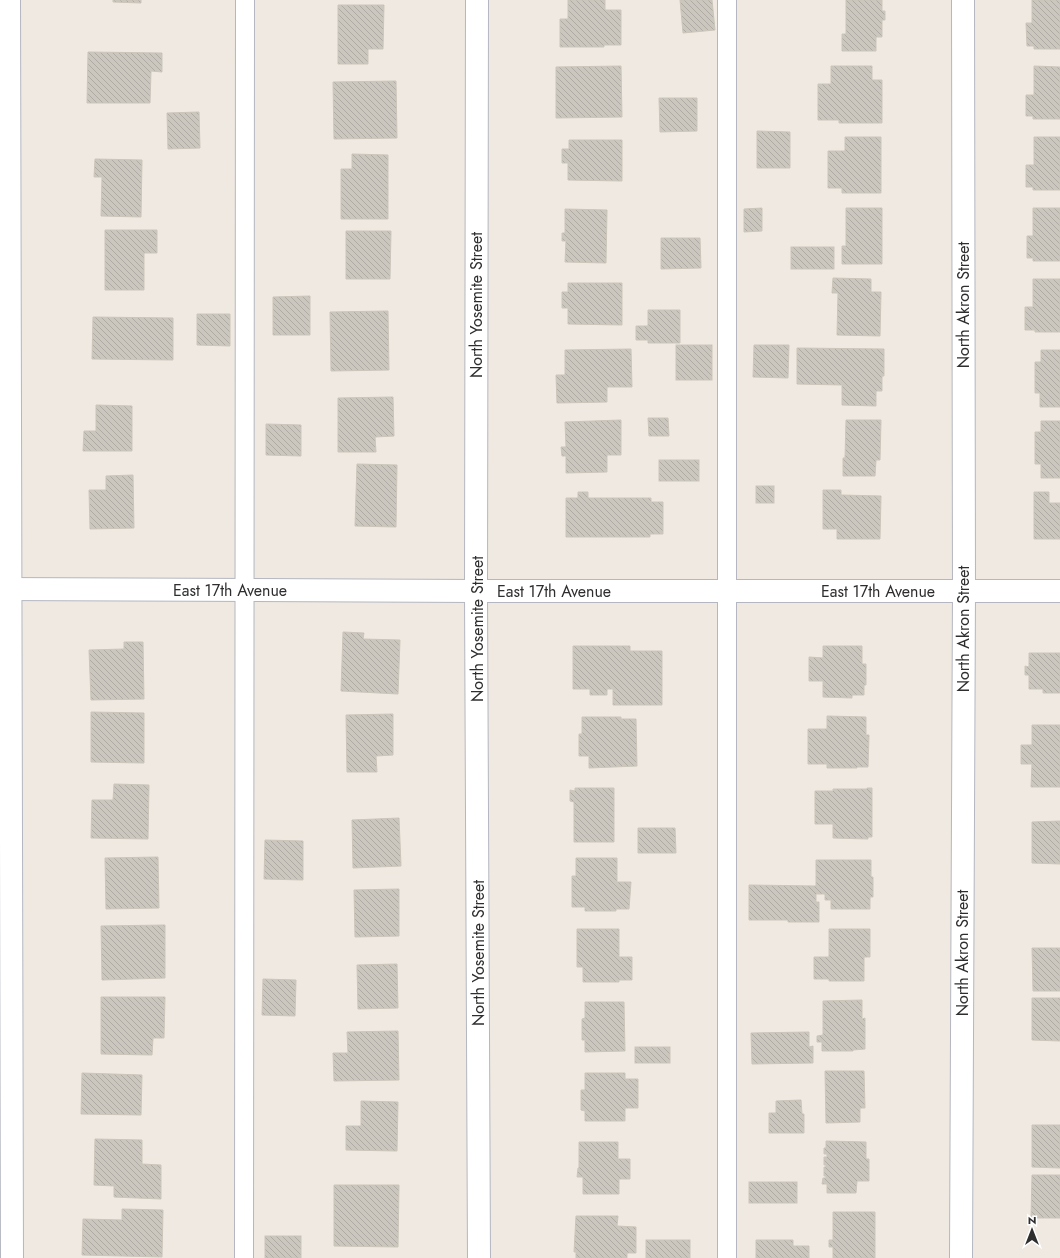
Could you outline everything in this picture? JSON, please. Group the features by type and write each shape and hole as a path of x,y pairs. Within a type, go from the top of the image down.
{"street":[{"path":"9,0 5,589 12,1258"},
{"name":"North Yosemite Street","path":"476,0 476,591 479,1258"},
{"name":"North Akron Street","path":"961,1258 964,591 963,0"},
{"name":"East 17th Avenue","path":"5,589 1060,591"}],"lane":[{"path":"244,1258 245,0"},
{"path":"726,0 726,1258"}],"building":[{"path":"113,0 141,0 141,3 113,2"},
{"path":"568,0 605,0 605,10 621,10 621,45 604,45 604,47 560,47 560,19 568,19"},
{"path":"680,0 712,0 715,30 683,33"},
{"path":"846,0 882,0 882,11 885,11 885,20 882,20 882,37 876,37 876,51 842,51 842,34 846,34"},
{"path":"1032,0 1060,0 1060,49 1034,49 1034,46 1027,46 1026,23 1032,23"},
{"path":"338,5 384,5 383,49 368,49 368,64 338,64"},
{"path":"88,52 162,53 162,72 151,71 150,103 87,103"},
{"path":"621,66 622,117 556,118 556,67"},
{"path":"831,66 872,66 872,80 882,80 882,123 839,123 839,120 818,120 818,84 831,84"},
{"path":"1034,66 1060,67 1060,119 1033,119 1033,116 1026,116 1026,95 1034,95"},
{"path":"396,81 397,138 334,139 333,82"},
{"path":"659,98 697,98 697,131 660,132"},
{"path":"199,112 200,148 168,149 167,113"},
{"path":"757,131 790,132 790,168 757,168"},
{"path":"845,137 881,137 881,193 842,193 842,188 828,188 828,151 845,151"},
{"path":"1034,137 1060,137 1060,190 1033,190 1033,187 1026,187 1026,165 1034,165"},
{"path":"569,140 622,140 622,181 568,180 568,163 562,163 562,149 569,149"},
{"path":"352,154 388,155 388,219 341,219 341,169 352,169"},
{"path":"95,159 142,160 141,217 101,216 102,177 94,177"},
{"path":"762,208 762,231 744,232 744,209"},
{"path":"846,208 882,208 882,264 842,264 842,246 846,246"},
{"path":"1033,208 1060,208 1060,261 1033,261 1033,258 1027,258 1027,236 1033,236"},
{"path":"565,209 607,210 606,263 565,262 566,241 562,241 562,233 565,233"},
{"path":"105,230 157,230 157,253 144,253 144,290 105,290"},
{"path":"346,231 391,231 390,279 346,279"},
{"path":"661,238 700,238 701,268 661,269"},
{"path":"791,247 834,247 834,269 791,269"},
{"path":"833,278 871,279 871,292 881,292 880,336 837,335 838,293 832,293"},
{"path":"1033,279 1060,279 1060,332 1035,332 1035,330 1025,330 1025,307 1033,307"},
{"path":"568,283 622,283 622,325 568,324 568,308 562,308 562,292 568,292"},
{"path":"310,296 310,335 273,335 273,297"},
{"path":"648,310 680,310 680,343 648,343 648,340 636,340 636,326 648,326"},
{"path":"388,311 389,370 331,371 330,312"},
{"path":"197,314 230,314 230,346 197,345"},
{"path":"93,317 173,318 173,360 92,359"},
{"path":"676,345 712,345 712,380 676,380"},
{"path":"754,345 789,345 788,378 753,377"},
{"path":"797,348 884,349 884,376 882,376 882,391 876,391 876,406 842,405 842,385 797,384"},
{"path":"631,349 632,387 607,387 607,402 557,403 556,375 565,375 565,350"},
{"path":"1041,350 1060,350 1060,407 1040,407 1040,393 1035,393 1035,362 1041,362"},
{"path":"393,397 394,436 375,437 376,452 338,452 338,398"},
{"path":"96,405 132,406 132,451 83,451 84,431 96,431"},
{"path":"648,418 668,418 669,436 649,436"},
{"path":"621,420 621,455 607,455 607,472 566,473 566,456 562,456 561,447 566,447 565,422"},
{"path":"846,420 881,420 880,460 876,460 875,476 843,476"},
{"path":"1041,421 1060,421 1060,478 1041,478 1041,464 1035,464 1035,432 1041,432"},
{"path":"266,424 301,425 301,456 266,455"},
{"path":"659,460 699,460 699,481 659,481"},
{"path":"357,464 397,465 396,527 355,526"},
{"path":"133,475 134,528 90,529 89,490 106,490 106,476"},
{"path":"756,486 774,486 774,503 756,503"},
{"path":"823,490 841,490 841,495 881,496 880,539 837,539 837,529 823,529"},
{"path":"578,492 588,492 588,498 651,498 651,502 663,502 663,534 650,534 650,537 566,537 566,498 578,498"},
{"path":"1034,492 1049,492 1049,503 1060,503 1060,539 1034,539"},
{"path":"343,632 364,633 363,639 400,640 398,694 341,691"},
{"path":"124,642 143,642 144,699 91,700 89,650 124,649"},
{"path":"573,646 630,646 630,651 662,651 662,705 613,705 613,689 607,689 607,695 590,695 590,689 573,689"},
{"path":"823,646 862,646 862,664 866,664 866,685 864,685 864,695 852,695 852,698 823,697 823,681 809,681 809,657 823,658"},
{"path":"1029,653 1060,653 1060,693 1043,693 1043,689 1029,689 1029,675 1025,675 1025,666 1029,667"},
{"path":"91,712 144,713 144,763 91,762"},
{"path":"393,714 393,755 376,756 377,772 347,772 346,715"},
{"path":"827,716 866,717 866,735 869,735 868,767 827,768 827,764 808,764 808,729 827,729"},
{"path":"582,717 621,717 621,719 636,719 637,766 589,768 589,756 579,756 579,734 582,734"},
{"path":"1032,725 1060,725 1060,787 1031,787 1032,764 1021,764 1021,745 1032,745"},
{"path":"114,784 149,785 148,839 91,838 92,800 113,800"},
{"path":"575,788 614,788 614,842 574,842 574,802 570,801 570,790 575,791"},
{"path":"872,788 872,837 868,837 868,839 833,838 833,824 815,824 815,791"},
{"path":"399,818 401,866 353,868 352,820"},
{"path":"1060,821 1060,864 1032,863 1032,822"},
{"path":"638,828 675,828 676,853 638,853"},
{"path":"265,840 303,841 303,880 264,879"},
{"path":"158,857 159,908 106,909 105,858"},
{"path":"576,858 617,858 617,882 631,882 629,909 616,909 616,911 585,911 585,907 572,907 572,876 576,876"},
{"path":"816,860 871,860 873,897 870,897 870,909 831,909 831,900 825,900 825,894 816,894 816,902 819,902 819,922 749,920 749,885 816,886"},
{"path":"399,889 399,936 355,937 354,890"},
{"path":"165,925 165,978 102,980 101,926"},
{"path":"577,929 619,929 619,957 632,957 632,980 619,980 619,982 583,982 583,967 577,967"},
{"path":"829,929 870,929 870,957 864,957 864,981 829,981 829,979 814,979 814,957 829,957"},
{"path":"1032,948 1060,948 1060,991 1033,991"},
{"path":"397,964 398,1008 358,1009 357,965"},
{"path":"263,979 296,980 295,1016 262,1015"},
{"path":"101,997 165,997 164,1038 153,1038 152,1055 101,1054"},
{"path":"1032,998 1060,998 1060,1041 1032,1040"},
{"path":"862,1000 862,1019 865,1018 865,1049 853,1051 822,1051 822,1042 817,1042 817,1036 823,1035 823,1001"},
{"path":"585,1002 624,1002 625,1051 585,1052 585,1040 582,1040 582,1019 585,1018"},
{"path":"398,1031 399,1080 334,1081 333,1053 348,1053 347,1032"},
{"path":"809,1032 809,1047 813,1046 813,1063 752,1064 751,1033"},
{"path":"635,1047 670,1047 670,1063 635,1063"},
{"path":"825,1071 864,1071 865,1108 860,1108 860,1122 826,1123"},
{"path":"82,1073 142,1075 141,1115 81,1114"},
{"path":"585,1073 625,1073 625,1079 638,1079 638,1108 625,1108 625,1121 585,1121 585,1111 581,1110 581,1090 585,1090"},
{"path":"801,1100 802,1114 804,1114 804,1133 769,1133 769,1113 776,1113 776,1101"},
{"path":"361,1101 398,1102 397,1151 346,1150 346,1126 361,1126"},
{"path":"1032,1125 1060,1125 1060,1168 1032,1167"},
{"path":"95,1139 142,1140 142,1164 161,1165 161,1199 114,1197 114,1186 94,1185"},
{"path":"826,1141 866,1142 866,1159 869,1159 869,1181 857,1181 856,1193 827,1193 827,1184 822,1184 823,1178 826,1178 826,1176 824,1176 824,1167 826,1167 826,1165 824,1165 824,1157 827,1157 827,1154 824,1154 824,1148 826,1148"},
{"path":"579,1142 618,1142 618,1159 630,1159 630,1179 619,1179 619,1194 583,1194 583,1177 577,1177 579,1168"},
{"path":"1032,1175 1060,1175 1060,1218 1031,1218"},
{"path":"749,1182 797,1182 797,1203 749,1203"},
{"path":"334,1185 399,1185 398,1247 334,1246"},
{"path":"122,1209 163,1210 162,1257 82,1255 83,1219 122,1220"},
{"path":"833,1212 875,1212 875,1258 833,1258 833,1247 829,1247 829,1240 833,1240"},
{"path":"576,1216 618,1216 617,1226 636,1227 636,1253 627,1253 627,1258 576,1258 576,1252 574,1252"},
{"path":"265,1236 301,1236 301,1258 265,1258"},
{"path":"646,1240 690,1240 690,1258 646,1258"},
{"path":"756,1240 793,1240 793,1246 809,1246 809,1258 756,1258"}]}
